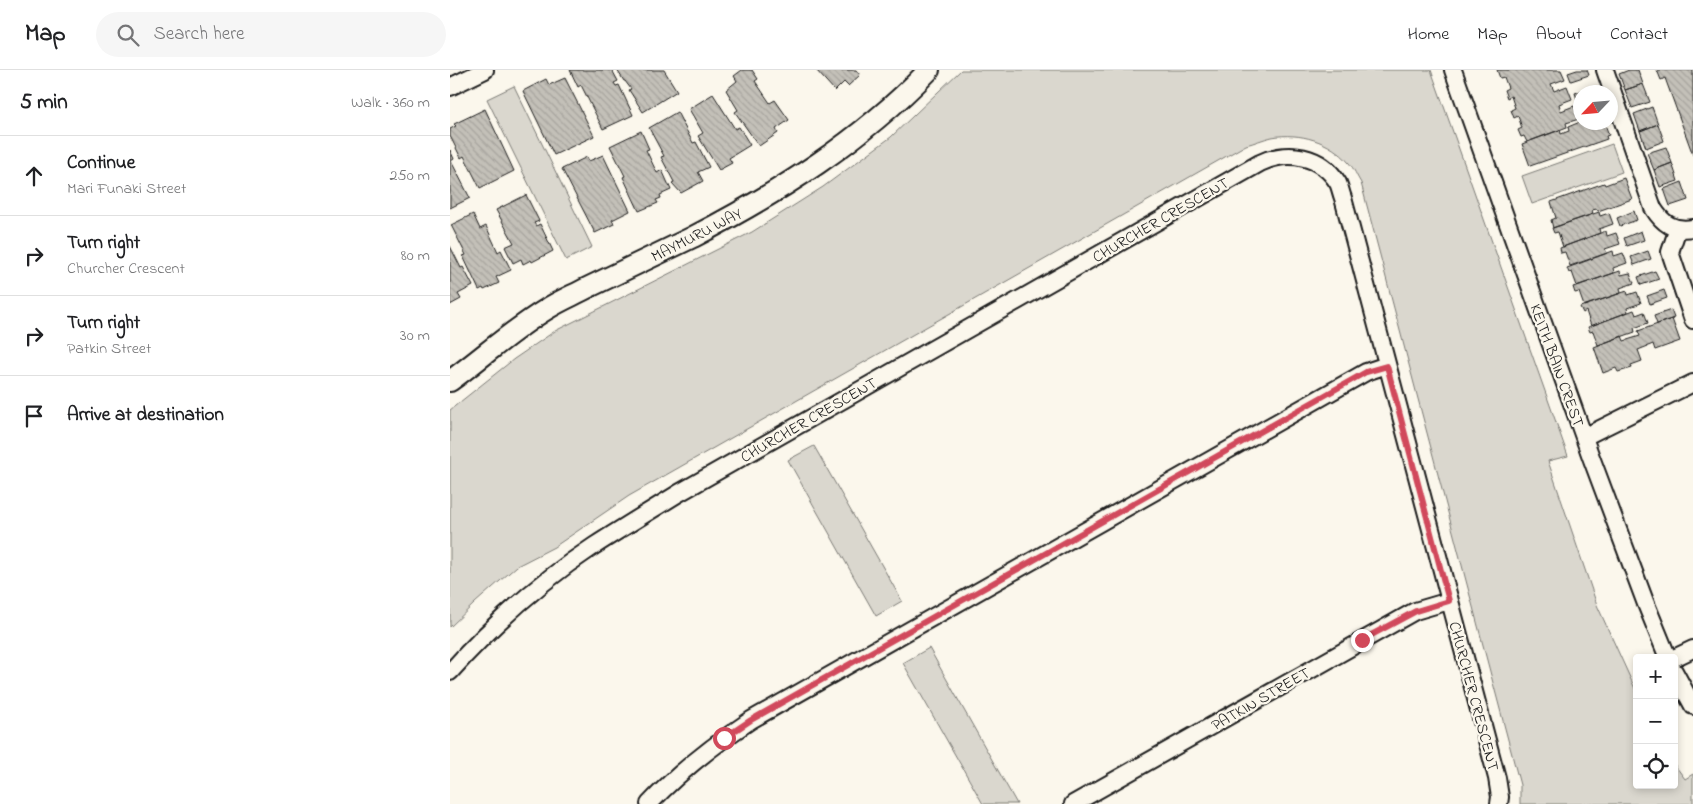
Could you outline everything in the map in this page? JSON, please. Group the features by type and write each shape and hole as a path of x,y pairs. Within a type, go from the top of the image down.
{"street":[{"path":"450,87 485,70"},
{"name":"MAYMURU WAY","path":"450,381 548,307 691,237 794,181 882,115 929,70"},
{"name":"KEITH BAIN CREST","path":"1453,70 1584,436 1666,654"},
{"path":"1605,70 1653,208 1659,218 1667,225 1685,228 1670,252 1693,320"},
{"name":"CHURCHER CRESCENT","path":"450,672 472,647 531,593 593,547 679,493 1270,158 1289,155 1308,158 1325,168 1338,183 1343,198 1497,778 1500,797 1499,804"},
{"path":"649,804 660,792 724,738 751,720 1366,372 1387,366"},
{"path":"1584,436 1693,384"},
{"name":"PATKIN STREET","path":"1074,804 1416,611 1449,601"},
{"path":"1678,656 1693,649"},
{"path":"1678,678 1693,706"}],"shaded area":[{"path":"961,70 1431,70 1568,456 1548,461 1597,605 1633,684 1633,789 1678,789 1678,769 1685,779 1693,774 1693,804 1520,804 1520,785 1361,183 1351,165 1342,155 1324,144 1303,137 1272,137 1246,145 629,496 554,547 517,566 450,627 450,410 514,359 555,331 752,232 823,187 891,137"},
{"path":"514,86 592,247 566,260 487,99"},
{"path":"1612,144 1622,172 1532,204 1522,176"},
{"path":"814,446 902,601 876,616 788,460"},
{"path":"929,648 1017,804 983,804 903,663"}],"building":[{"path":"570,70 612,70 618,81 614,83 616,86 619,85 633,115 603,129 581,85 578,87"},
{"path":"617,70 664,70 677,91 643,112 629,90 631,89"},
{"path":"742,70 752,70 758,79 755,81 770,103 775,100 789,120 776,129 778,133 759,146 735,112 738,110 726,90 737,81 734,76"},
{"path":"816,70 856,70 860,75 848,86 844,82 835,91"},
{"path":"1497,70 1561,70 1565,79 1551,84 1554,91 1567,86 1572,99 1559,104 1561,111 1573,106 1573,121 1566,123 1567,127 1527,142 1524,136 1521,137 1518,130 1522,128 1518,116 1514,118 1511,110 1515,108 1511,96 1507,98 1504,90 1508,88 1504,77 1500,78"},
{"path":"1577,70 1587,70 1589,75 1571,81 1568,73"},
{"path":"1629,70 1638,70 1643,84 1625,90 1619,74"},
{"path":"1657,70 1693,70 1693,155 1665,78 1661,80"},
{"path":"565,78 594,136 554,155 523,91 546,79 549,85"},
{"path":"1643,84 1650,102 1632,108 1625,90"},
{"path":"713,94 735,129 739,127 750,145 729,158 732,163 719,170 698,136 703,133 689,109"},
{"path":"1652,107 1658,124 1640,131 1634,114"},
{"path":"485,109 514,171 480,188 464,156 461,158 450,136 450,129 456,126 454,124"},
{"path":"677,112 693,143 696,142 709,167 698,172 703,181 681,193 672,183 674,182 661,157 664,156 649,128"},
{"path":"1658,124 1664,141 1646,148 1640,131"},
{"path":"1573,125 1573,130 1607,130 1609,135 1606,136 1607,139 1530,166 1522,144 1560,130 1561,134 1569,131 1568,127"},
{"path":"641,131 649,149 646,150 657,173 662,170 671,190 660,195 661,198 656,200 658,203 639,211 610,146"},
{"path":"1666,147 1672,163 1654,170 1647,153"},
{"path":"450,150 454,159 451,161 470,198 450,208"},
{"path":"603,155 630,211 612,220 614,224 595,233 562,169 587,157 589,161"},
{"path":"1672,163 1678,181 1660,187 1654,170"},
{"path":"1624,178 1632,199 1598,211 1597,209 1592,210 1593,214 1553,228 1551,220 1556,218 1551,202"},
{"path":"1682,182 1688,200 1670,206 1664,189"},
{"path":"526,195 539,221 534,223 536,226 540,224 553,251 532,262 531,260 523,264 521,259 513,263 505,247 514,243 496,210"},
{"path":"1634,211 1637,220 1620,226 1617,218"},
{"path":"1599,212 1600,216 1609,213 1613,224 1599,229 1600,233 1563,247 1558,232 1554,233 1552,228"},
{"path":"473,214 480,229 486,226 498,252 501,250 511,270 496,277 499,283 484,290 483,288 479,290 463,256 466,255 451,225"},
{"path":"1606,231 1607,236 1616,233 1620,244 1605,249 1607,253 1570,266 1565,252 1561,253 1560,248"},
{"path":"1641,231 1644,240 1627,246 1624,238"},
{"path":"450,246 473,286 458,294 461,299 450,305"},
{"path":"1613,251 1614,256 1623,253 1627,263 1613,268 1614,273 1577,286 1572,272 1569,273 1567,268"},
{"path":"1648,251 1651,259 1634,265 1631,257"},
{"path":"1620,271 1621,275 1630,273 1634,283 1620,288 1621,293 1584,306 1579,292 1575,293 1573,287"},
{"path":"1655,271 1659,279 1641,285 1638,277"},
{"path":"1664,290 1667,298 1650,304 1647,296"},
{"path":"1627,291 1628,295 1637,292 1641,303 1627,308 1628,312 1591,326 1586,311 1583,313 1580,307"},
{"path":"1634,310 1636,315 1644,312 1648,323 1634,328 1635,332 1598,345 1593,331 1590,332 1588,327"},
{"path":"1671,310 1674,318 1657,324 1654,316"},
{"path":"1672,319 1680,341 1655,350 1653,344 1638,350 1642,361 1631,365 1632,368 1618,372 1616,368 1603,373 1594,347 1622,336 1624,341 1640,336 1638,331"}],"route":[{"path":"724,738 751,720 974,592 1366,372 1387,366 1449,601 1416,611 1362,640"}]}
